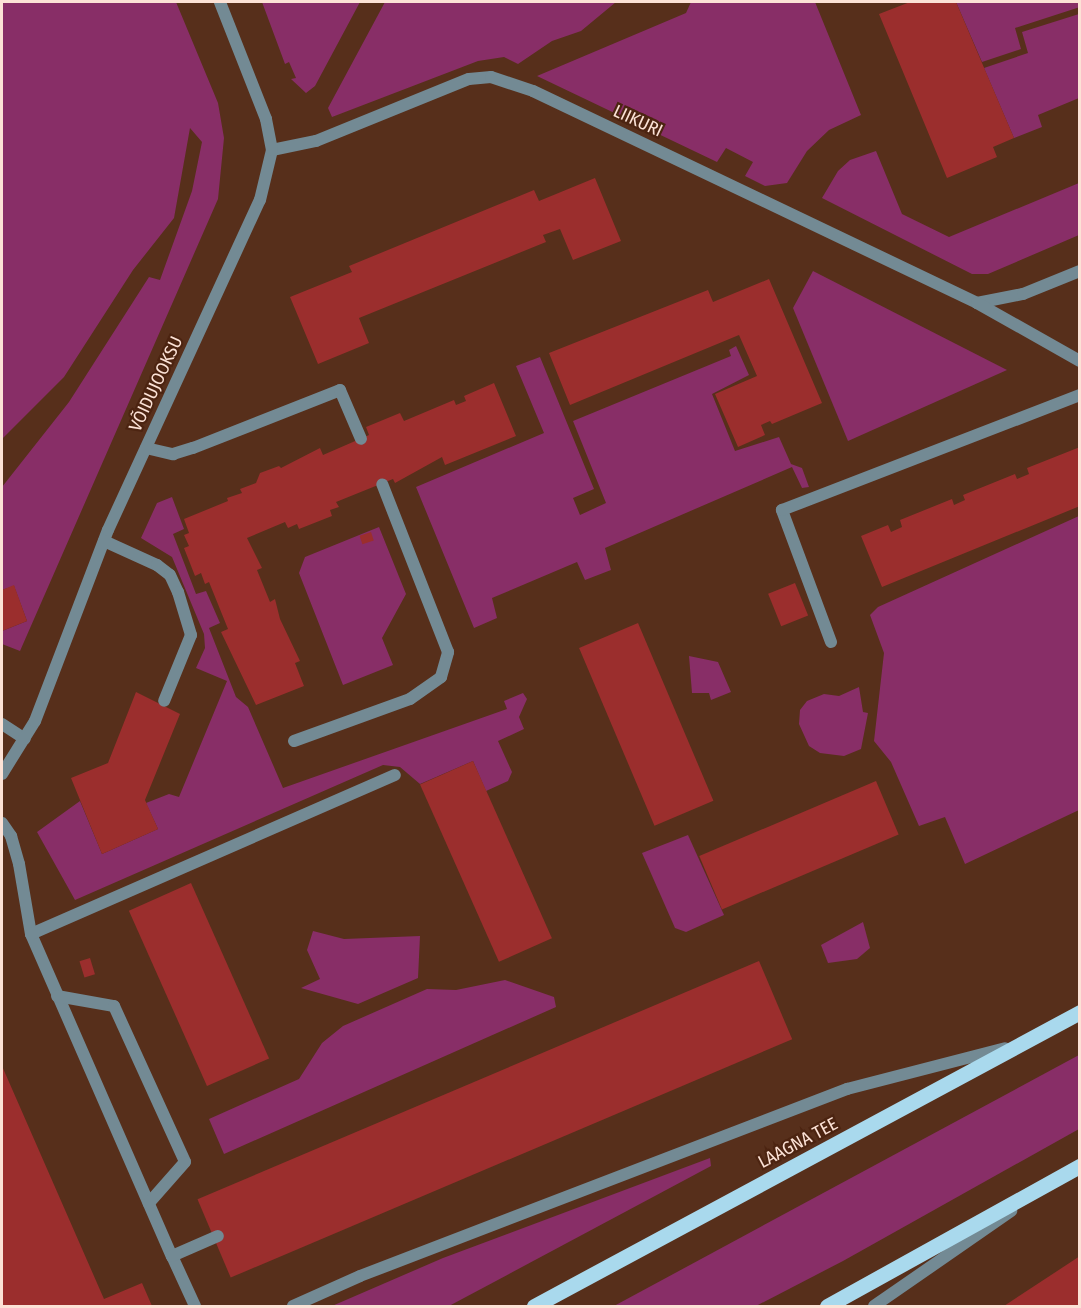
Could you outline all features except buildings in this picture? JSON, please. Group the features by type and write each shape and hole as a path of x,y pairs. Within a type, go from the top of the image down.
{"main road":[{"name":"LAAGNA TEE","path":"534,1306 1080,1012"},
{"path":"827,1306 1080,1166"}],"street":[{"name":"VÕIDUJOOKSU","path":"2,774 25,739 104,541 260,200 272,150 261,102 220,2"},
{"name":"LIIKURI","path":"272,150 316,141 468,79 491,76 533,91 977,303 1080,361"},
{"path":"977,303 1023,294 1080,270"},
{"path":"146,448 173,454 340,390 361,439"},
{"path":"831,642 782,510 1080,395"},
{"path":"294,741 410,699 441,677 448,652 382,484"},
{"path":"104,541 157,565 170,575 178,592 191,635 164,700"},
{"path":"2,724 25,739"},
{"path":"31,934 395,775"},
{"path":"2,823 11,836 19,864 31,934 195,1306"},
{"path":"57,996 114,1006 185,1162 149,1203"},
{"path":"293,1306 360,1276 847,1089 1023,1043"},
{"path":"874,1306 1057,1179"},
{"path":"172,1256 218,1236"}],"shaded area":[{"path":"2,2 176,2 218,103 224,138 218,199 20,651 2,644 2,631 27,621 14,586 2,590 2,487 69,402 149,277 160,280 192,191 202,142 190,128 174,218 133,270 64,377 2,439"},
{"path":"262,2 360,2 315,86 306,93 291,79 296,78 289,62 285,64"},
{"path":"385,2 616,2 581,31 552,41 518,64 504,57 478,61 332,117 328,108"},
{"path":"691,2 815,2 861,115 829,130 807,151 787,183 765,186 745,176 753,162 726,148 717,162 537,76 686,13"},
{"path":"956,2 1079,2 1080,7 1015,28 1021,49 982,62"},
{"path":"1079,14 1079,98 1038,115 1042,127 1014,138 984,68 1028,53 1022,32"},
{"path":"876,151 902,214 949,237 1079,183 1079,235 988,274 972,274 822,198 838,171 850,160"},
{"path":"813,271 1007,370 848,441 793,308"},
{"path":"736,346 749,375 712,394 735,451 779,437 791,464 802,468 809,487 802,488 792,467 605,548 611,570 585,580 577,562 492,598 497,618 474,628 416,487 544,433 516,366 540,357 594,489 573,498 580,515 606,503 573,421 731,356 729,350"},
{"path":"172,497 184,529 173,534 196,594 206,591 220,623 209,628 236,697 248,707 283,788 507,709 504,701 523,693 527,699 519,717 524,729 498,741 512,772 508,781 486,791 473,761 420,784 400,767 383,765 75,900 37,832 80,801 102,854 158,829 146,803 169,794 179,797 227,681 196,668 205,648 204,634 172,557 141,538 157,503"},
{"path":"1079,516 1079,810 965,864 945,817 919,826 891,762 874,741 884,653 870,615 878,607"},
{"path":"379,527 406,594 382,638 393,665 343,685 299,573 305,557"},
{"path":"689,656 718,662 731,692 711,700 709,693 692,693"},
{"path":"859,687 863,712 868,713 861,749 844,756 820,753 809,746 799,724 800,710 807,701 824,694 839,696"},
{"path":"688,835 724,915 686,932 675,928 642,853"},
{"path":"863,922 870,948 857,959 828,963 821,945"},
{"path":"313,931 344,939 420,936 418,978 358,1004 301,988 320,979 307,950"},
{"path":"505,980 554,997 556,1007 224,1154 209,1119 299,1079 322,1043 343,1026 427,989 456,990"},
{"path":"1079,1055 1079,1129 843,1261 756,1306 614,1306"},
{"path":"710,1158 711,1166 449,1306 332,1306 443,1258"}]}
